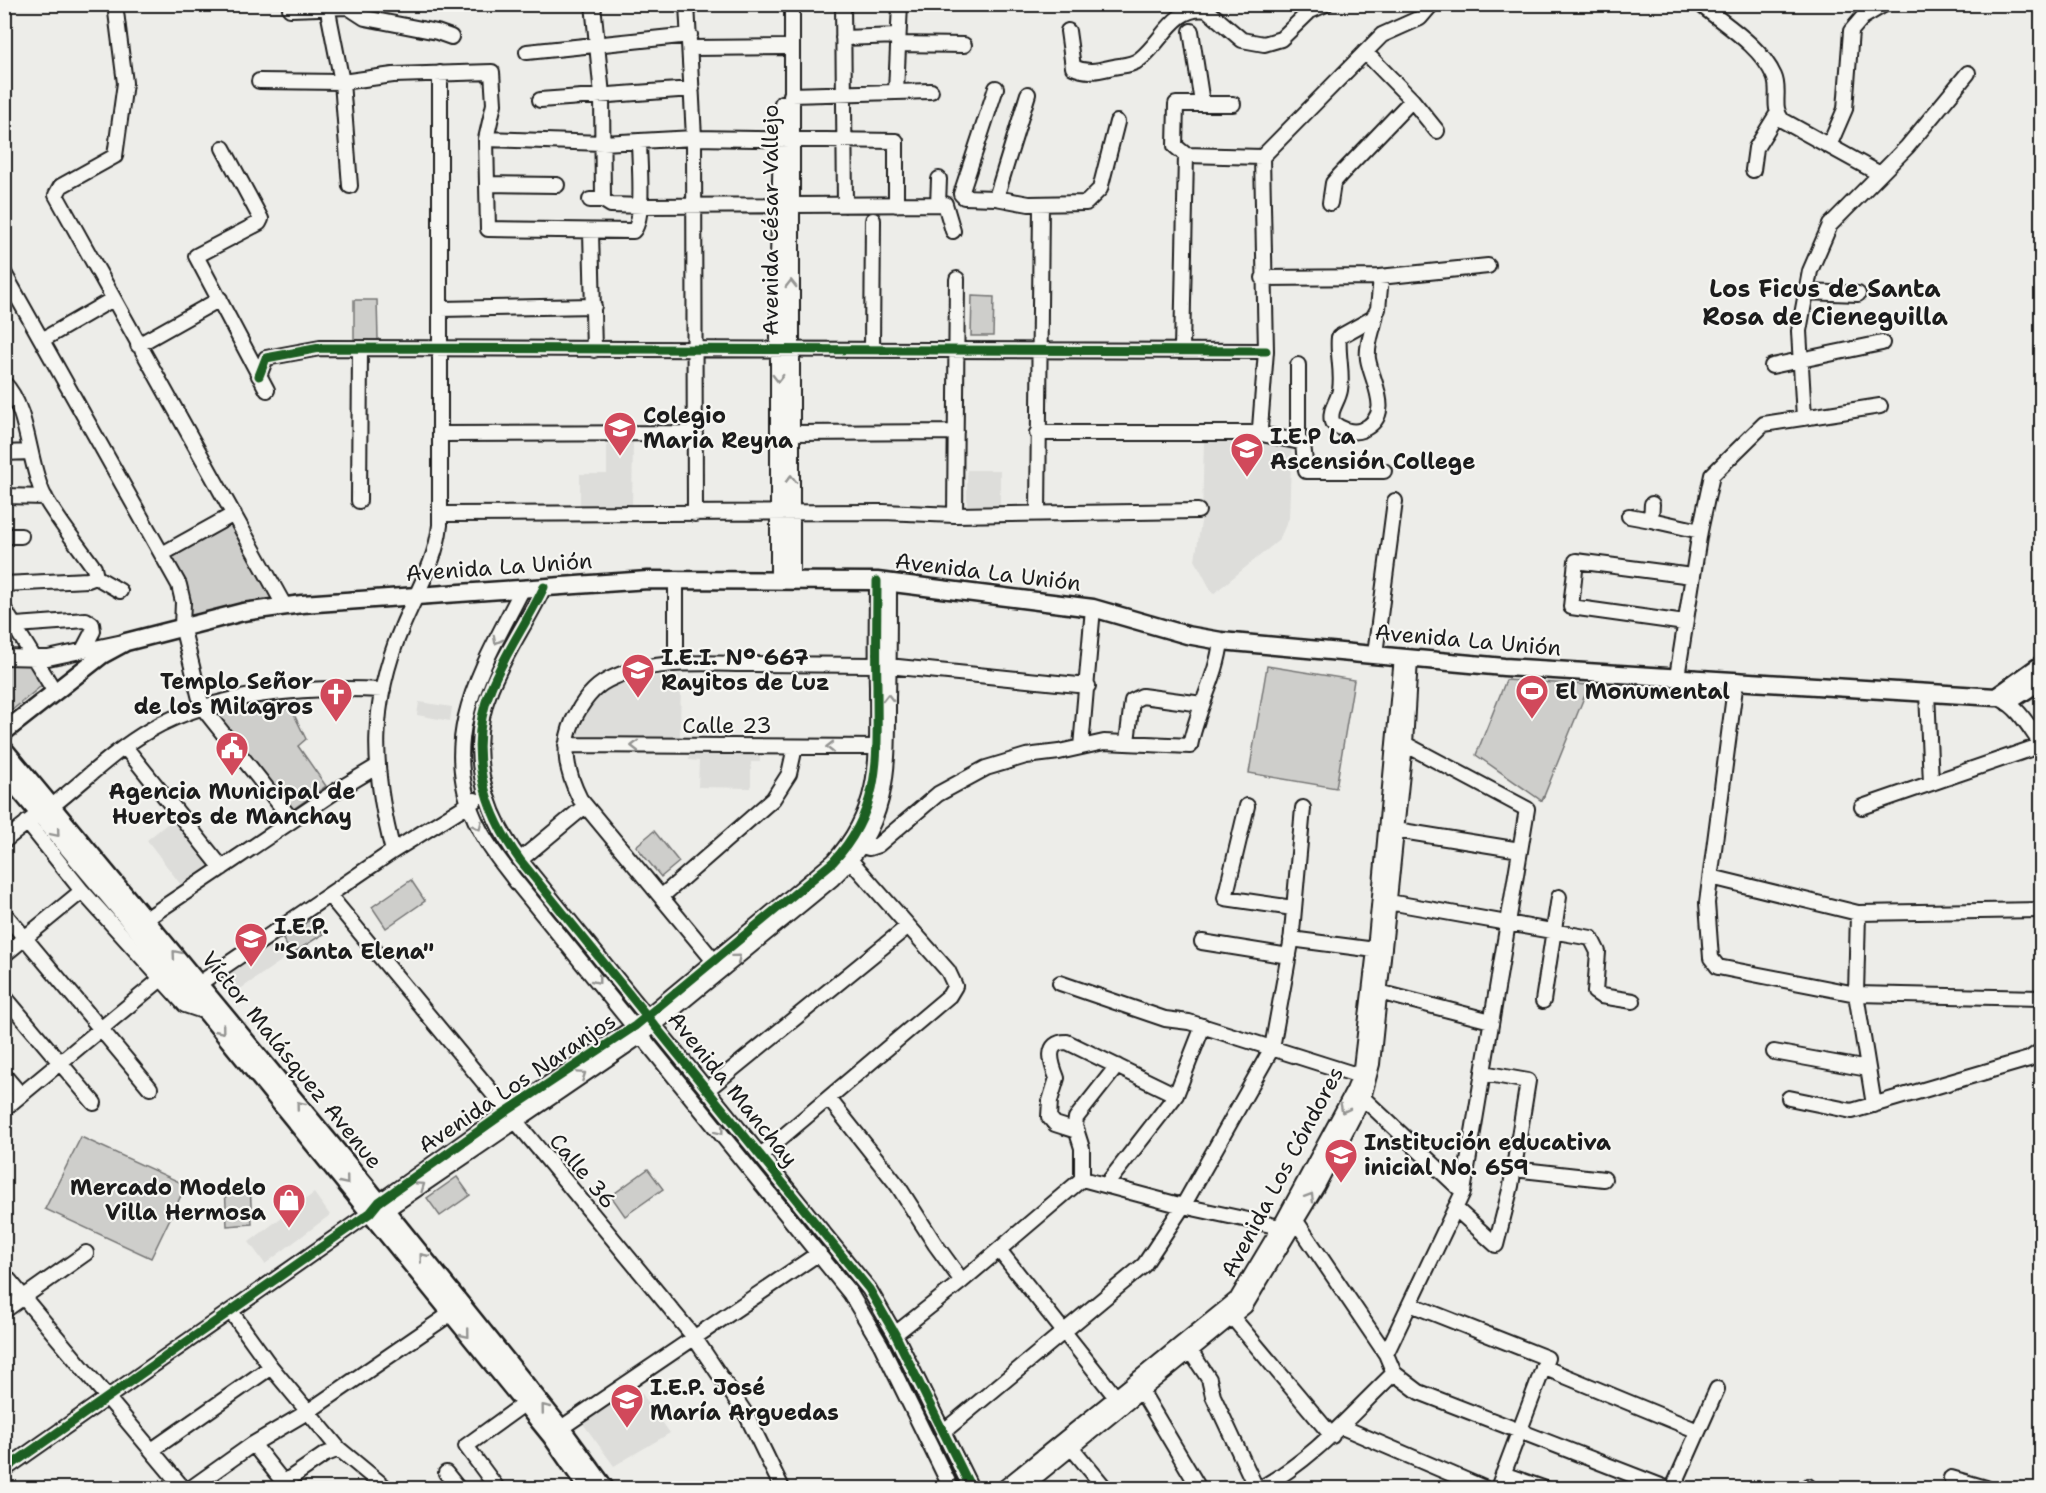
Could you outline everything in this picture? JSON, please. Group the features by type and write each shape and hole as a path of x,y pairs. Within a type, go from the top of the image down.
{"main road":[{"name":"Avenida La Unión","path":"4,732 102,655 126,642 182,626 284,605 676,579 883,582 1093,608 1187,635 1221,641 1406,658 1927,692 2002,700"},
{"path":"2002,700 2042,664"},
{"path":"2002,700 2042,680"},
{"name":"Víctor Malásquez Avenue","path":"4,749 39,814 146,919 200,983 378,1208 561,1428 606,1488"},
{"name":"Víctor Malásquez Avenue","path":"4,772 206,1012 378,1208 450,1314 570,1461 587,1488"}],"street":[{"path":"115,4 125,76 115,156 61,186 56,195 284,605"},
{"path":"593,4 602,96 603,143 597,200 611,205 938,204 948,206 953,231"},
{"path":"687,4 694,138 695,514"},
{"name":"Avenida César Vallejo","path":"784,4 785,579"},
{"name":"Avenida César Vallejo","path":"786,139 791,95 792,4"},
{"path":"843,4 845,205"},
{"path":"896,91 900,4"},
{"path":"1068,31 1073,67 1093,72 1132,64 1141,59 1179,16 1188,11 1207,10 1242,40 1264,44 1281,39 1310,11 1326,4"},
{"path":"1257,433 1260,428 1266,351 1262,157 1382,35 1420,18 1432,4"},
{"path":"1700,4 1751,45 1770,69 1778,86 1775,105 1777,114 1782,120 1880,174"},
{"path":"1829,146 1845,109 1851,31 1863,17 1885,4"},
{"path":"290,9 327,6 348,8 362,17 437,32 451,37"},
{"path":"327,6 342,82 350,186"},
{"path":"1191,31 1202,103"},
{"path":"843,38 964,45"},
{"path":"527,52 597,45 690,42 784,47"},
{"path":"1365,52 1412,100 1437,131"},
{"path":"259,81 342,82 377,77 492,72 494,104 486,139 488,229 633,231 638,223 639,141"},
{"path":"393,852 380,798 376,767 383,690 396,642 435,554 440,514 440,73"},
{"path":"1804,418 1799,331 1810,271 1830,225 1907,147 1968,73"},
{"path":"996,88 961,194 964,197 996,198 1041,205 1086,203 1100,189 1117,122"},
{"path":"540,100 692,89"},
{"path":"791,95 931,91"},
{"path":"996,198 1028,94"},
{"path":"1330,203 1333,183 1412,100"},
{"path":"1233,104 1176,104 1175,146 1186,155 1262,157"},
{"path":"1753,170 1756,148 1777,114"},
{"path":"486,139 603,143 694,138 896,141 896,205"},
{"path":"223,148 261,219 259,223 196,256 267,390"},
{"path":"1182,351 1186,155"},
{"path":"938,204 939,179"},
{"path":"488,184 557,185"},
{"path":"1038,513 1041,205"},
{"path":"872,350 873,220"},
{"path":"591,232 594,350"},
{"path":"1263,278 1381,277 1488,266"},
{"path":"4,273 181,590 182,626 202,708 292,820"},
{"path":"1376,313 1370,321 1347,330 1339,336 1341,383 1330,415 1338,427 1346,430 1356,432 1363,429 1377,417 1380,409 1378,386 1368,359 1376,313 1381,277"},
{"path":"955,515 957,279"},
{"path":"1806,292 1858,294"},
{"path":"42,340 113,299"},
{"path":"138,345 220,299"},
{"path":"441,309 594,306"},
{"path":"1772,366 1882,343"},
{"path":"259,376 264,359 268,357 320,348 1266,351"},
{"path":"359,501 360,349"},
{"name":"Avenida César Vallejo","path":"784,351 791,433 784,514"},
{"path":"1298,365 1298,441"},
{"path":"4,383 12,392 45,496 94,568 96,577 120,591"},
{"path":"1677,677 1700,531 1710,478 1714,472 1764,424 1880,406"},
{"path":"4,415 20,415"},
{"path":"791,433 956,432"},
{"path":"440,434 695,433"},
{"path":"1037,433 1257,433 1303,444 1306,471 1384,471"},
{"path":"4,453 30,452"},
{"path":"4,496 45,496"},
{"path":"1375,654 1395,501"},
{"path":"1651,520 1652,504"},
{"path":"440,514 883,512 955,515 1197,511"},
{"path":"162,554 234,514"},
{"path":"1629,516 1700,531"},
{"path":"4,536 21,536"},
{"path":"1685,623 1571,607 1576,561 1692,576"},
{"path":"4,584 88,580 96,577"},
{"path":"676,579 676,664"},
{"name":"Avenida Los Naranjos","path":"4,1470 232,1313 378,1208 639,1030 832,879 851,861 862,846 882,800 883,582"},
{"name":"Avenida Manchay","path":"544,587 495,680 486,702 479,754 486,796 495,822 520,860 860,1277 895,1334 970,1488"},
{"name":"Avenida Manchay","path":"523,588 481,670 468,701 462,759 469,802 477,825 493,851 854,1298 873,1329 951,1488"},
{"path":"1081,747 1093,608"},
{"path":"8,616 86,620 92,624 93,631 83,650"},
{"path":"8,616 55,692"},
{"path":"862,846 869,848 878,845 938,794 986,768 1026,756 1104,742 1190,747 1195,718 1218,665 1221,641"},
{"path":"4,657 48,658 126,642"},
{"name":"Avenida Los Cóndores","path":"1022,1488 1072,1448 1120,1402 1230,1308 1280,1227 1360,1076 1389,902 1405,744 1406,658"},
{"name":"Avenida Los Cóndores","path":"1004,1488 1120,1402 1142,1392 1245,1306 1296,1221 1363,1098 1372,1064 1374,950 1406,658"},
{"path":"714,961 585,806 572,781 566,745 580,707 604,682 625,673 676,664 882,665 1088,686"},
{"path":"1736,680 1707,903 1707,934 1711,958 1718,967 1856,994 2042,998"},
{"path":"4,841 125,747 168,720 202,708 315,688 383,690"},
{"path":"1927,692 1930,783"},
{"path":"1127,742 1132,700 1142,696 1202,704"},
{"path":"1862,807 2042,745 2002,700"},
{"path":"1386,1354 1463,1192 1527,809 1405,744"},
{"name":"Calle 23","path":"566,745 883,747"},
{"path":"125,747 222,868"},
{"path":"661,897 773,799 789,774 795,747"},
{"name":"Avenida Los Naranjos","path":"652,1020 714,961 823,871 850,843 862,822 871,798 883,747"},
{"path":"146,919 292,820 376,767"},
{"path":"200,983 469,802 486,796"},
{"path":"520,860 585,806"},
{"path":"1247,806 1225,898 1293,908"},
{"path":"943,1432 1144,1265 1183,1206 1272,1048 1291,939 1303,808"},
{"path":"39,814 82,891 185,1005 206,1012"},
{"path":"1396,830 1520,850"},
{"path":"761,1155 952,992 955,986 948,971 851,861"},
{"path":"1711,877 1858,913 2042,910"},
{"path":"4,955 82,891"},
{"name":"Calle 36","path":"329,895 694,1337 747,1416 782,1488"},
{"path":"1543,1001 1560,897"},
{"path":"1389,902 1591,938 1598,952 1595,992 1601,996 1633,1001"},
{"path":"4,913 150,1088"},
{"path":"1858,913 1856,994 1874,1105"},
{"path":"708,1089 907,927"},
{"path":"1291,939 1374,950"},
{"path":"1202,942 1288,956"},
{"path":"4,1109 161,979"},
{"path":"1060,983 1165,1019 1203,1026 1360,1076"},
{"path":"1375,991 1491,1021"},
{"path":"4,996 94,1103"},
{"path":"1106,1185 1176,1095 1203,1026"},
{"path":"1077,1131 1055,1124 1049,1117 1050,1101 1057,1078 1051,1063 1053,1046 1059,1042 1067,1042 1176,1095"},
{"path":"1789,1098 1852,1111 2029,1059 2042,1050"},
{"path":"1774,1052 1868,1069"},
{"path":"895,1334 962,1281 1082,1179 1082,1148 1076,1118 1117,1066"},
{"path":"1455,1208 1496,1245 1514,1169 1528,1081 1483,1073"},
{"path":"4,1075 21,1095"},
{"path":"1363,1098 1463,1192"},
{"path":"829,1099 898,1186 934,1244 962,1281"},
{"path":"1514,1169 1604,1179"},
{"path":"1082,1179 1183,1206 1280,1227"},
{"path":"1296,1221 1386,1354 1394,1373 1419,1392 1518,1433 1666,1488"},
{"path":"999,1250 1120,1402"},
{"path":"4,1311 86,1253"},
{"path":"561,1428 819,1253"},
{"path":"4,1275 183,1488"},
{"path":"1410,1304 1546,1358 1498,1488"},
{"path":"232,1313 271,1367 339,1449 386,1488"},
{"path":"192,1488 254,1444 309,1411 450,1314"},
{"path":"1233,1318 1337,1431 1484,1488"},
{"path":"1191,1352 1209,1378 1213,1396 1256,1488"},
{"path":"152,1450 271,1367"},
{"path":"1543,1367 1698,1431"},
{"path":"1261,1488 1298,1466 1337,1431 1394,1373"},
{"path":"1673,1488 1717,1389"},
{"path":"1142,1392 1199,1488"},
{"path":"497,1488 466,1446 524,1404"},
{"path":"254,1444 285,1486 324,1455 339,1449"},
{"path":"1072,1448 1105,1488"},
{"path":"446,1473 458,1488"},
{"path":"1503,1474 1543,1488"},
{"path":"1951,1478 1986,1488"}],"shaded area":[{"path":"972,296 994,297 993,336 971,336"},
{"path":"354,300 377,300 378,340 354,341"},
{"name":"I.E.P La Ascensión College","path":"1292,438 1289,518 1279,540 1213,594 1195,560 1202,516 1204,440"},
{"name":"Colegio Maria Reyna","path":"607,440 633,440 632,509 580,508 580,474 607,474"},
{"path":"967,470 1000,470 1000,505 967,505"},
{"path":"230,521 276,603 189,620 188,591 169,554"},
{"path":"31,659 47,681 5,716 5,660"},
{"path":"1267,666 1354,680 1336,788 1249,773"},
{"name":"I.E.I. N° 667 Rayitos de Luz","path":"681,674 680,737 577,737 588,707 603,691 616,683 634,678"},
{"name":"El Monumental","path":"1506,680 1589,685 1542,801 1476,755"},
{"path":"286,698 306,739 298,746 326,786 289,812 210,712"},
{"path":"419,702 452,707 450,721 417,715"},
{"path":"689,753 760,754 760,762 751,762 751,788 698,787 699,761 689,760"},
{"path":"172,820 210,866 181,885 147,840"},
{"path":"654,831 679,862 661,877 636,846"},
{"path":"411,880 425,901 386,928 372,907"},
{"path":"313,918 323,934 292,954 282,938"},
{"name":"I.E.P. \"Santa Elena\"","path":"270,942 284,959 230,996 217,978"},
{"path":"81,1137 186,1185 151,1258 45,1209"},
{"path":"648,1169 663,1189 625,1216 611,1196"},
{"path":"457,1177 470,1195 440,1216 427,1198"},
{"path":"250,1185 252,1224 227,1226 225,1187"},
{"name":"Mercado Modelo Villa Hermosa","path":"314,1193 330,1215 265,1264 249,1242"},
{"name":"I.E.P. José María Arguedas","path":"635,1384 670,1433 614,1466 584,1425 585,1418"}],"cycle path":[{"path":"259,376 266,358 320,348 1266,351"},
{"path":"4,1470 370,1213 379,1202 507,1111 635,1026 833,862 849,842 861,821 874,779 877,735 877,581"},
{"path":"544,587 497,675 484,711 479,756 482,778 496,820 520,860 869,1289 895,1334 971,1488"}],"place":[{"name":"Colegio Maria Reyna","path":"620,457"},
{"name":"I.E.P La Ascensión College","path":"1247,478"},
{"name":"I.E.I. N° 667 Rayitos de Luz","path":"638,699"},
{"name":"El Monumental","path":"1532,720"},
{"name":"Templo Señor de los Milagros","path":"336,723"},
{"name":"Agencia Municipal de Huertos de Manchay","path":"232,777"},
{"name":"I.E.P. \"Santa Elena\"","path":"251,968"},
{"name":"Institución educativa inicial No. 659","path":"1341,1184"},
{"name":"Mercado Modelo Villa Hermosa","path":"289,1229"},
{"name":"I.E.P. José María Arguedas","path":"627,1429"}],"district":[{"name":"Los Ficus de Santa Rosa de Cieneguilla","path":"1825,303"}]}
